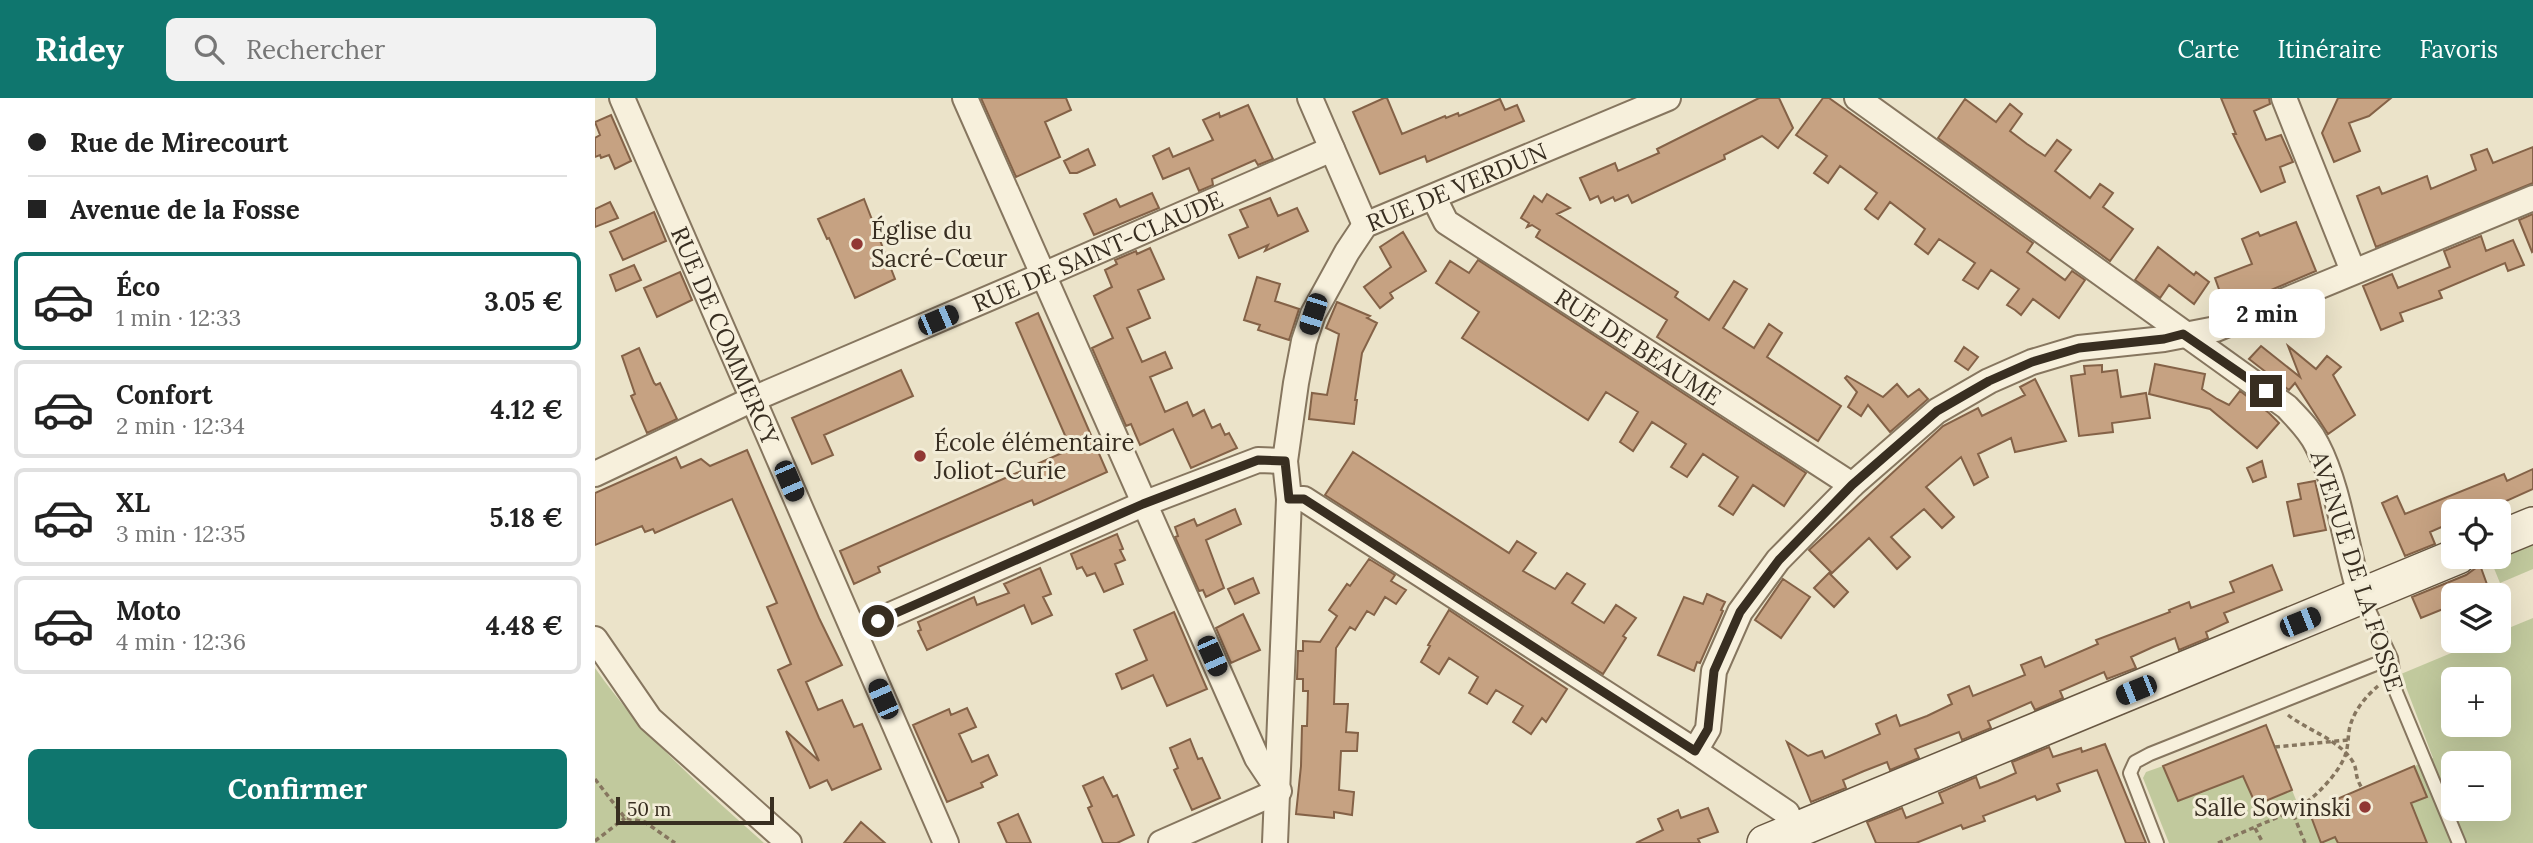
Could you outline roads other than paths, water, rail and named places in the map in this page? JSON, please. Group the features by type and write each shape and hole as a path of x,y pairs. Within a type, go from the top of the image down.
{"street":[{"name":"RUE DE COMMERCY","path":"622,98 946,843"},
{"path":"965,98 1257,758 1279,791 1161,843"},
{"path":"1310,98 1365,225"},
{"name":"RUE DE VERDUN","path":"1275,843 1289,499 1285,461 1304,341 1313,314 1365,225 1668,98"},
{"name":"AVENUE DE LA FOSSE","path":"1857,98 2287,407 2304,424 2317,444 2327,468 2356,580 2363,597"},
{"path":"2284,98 2353,271"},
{"name":"RUE DE SAINT-CLAUDE","path":"595,474 753,399 1332,149"},
{"name":"RUE DE BEAUME","path":"1434,198 1446,222 1852,485"},
{"path":"1695,751 1708,729 1714,671 1740,612 1779,560 1852,485 1937,411 1989,381 2032,362 2079,348 2164,339 2216,329 2533,198"},
{"path":"854,631 1143,504 1258,460 1285,461"},
{"path":"1289,499 1304,499 1787,813 1780,837"},
{"path":"2511,534 2533,525"},
{"path":"1780,837 2441,563"},
{"path":"595,639 650,719 789,843"}],"lane":[{"name":"AVENUE DE LA FOSSE","path":"2363,597 2391,658 2396,692 2459,843"},
{"path":"2157,843 2130,773 2135,762 2391,658"}],"place":[{"name":"Église du Sacré-Cœur","path":"857,244"},
{"name":"École élémentaire Joliot-Curie","path":"920,456"},
{"name":"Salle Sowinski","path":"2365,807"}]}
